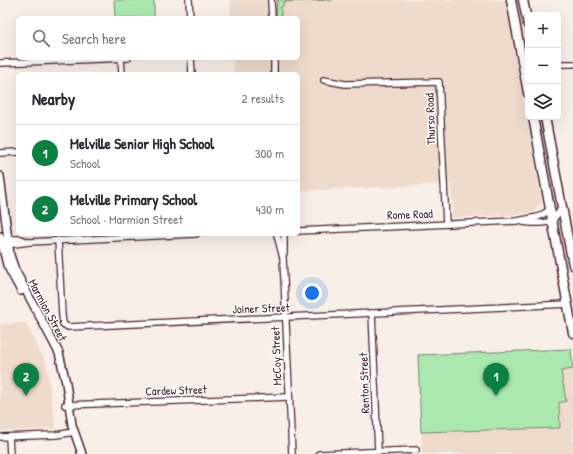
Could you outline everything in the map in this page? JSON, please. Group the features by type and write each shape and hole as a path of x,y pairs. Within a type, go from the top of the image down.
{"highway":[{"path":"511,0 525,63"},
{"path":"523,0 525,12"},
{"path":"534,120 573,333"},
{"path":"546,120 572,251 573,265"}],"main road":[{"name":"Marmion Street","path":"0,176 2,241 15,270 59,353 65,374 67,405 78,454"},
{"name":"Marmion Street","path":"72,432 82,454"}],"street":[{"path":"189,0 190,16"},
{"path":"271,0 272,16"},
{"path":"0,63 73,60"},
{"path":"121,60 122,72"},
{"path":"191,60 192,72"},
{"path":"274,60 274,72"},
{"path":"561,64 573,64"},
{"name":"Thurso Road","path":"324,80 345,84 439,82 446,224"},
{"path":"0,153 16,152"},
{"path":"552,221 557,217 562,206"},
{"name":"Rome Road","path":"300,231 517,221 538,217 550,210"},
{"name":"Rome Road","path":"517,221 532,223 552,221"},
{"name":"Rome Road","path":"300,229 305,230"},
{"path":"2,241 29,242 150,236"},
{"name":"McCoy Street","path":"278,236 283,258"},
{"name":"McCoy Street","path":"285,236 283,258 288,397 292,454"},
{"name":"Joiner Street","path":"58,240 63,324 68,327 568,304"},
{"name":"Renton Street","path":"372,314 378,451"},
{"name":"Cardew Street","path":"67,405 288,397"},
{"path":"0,438 72,432"},
{"path":"9,437 10,454"},
{"path":"319,454 416,450"}],"shaded area":[{"path":"230,0 505,0 525,109 525,120 527,120 542,201 533,213 453,218 451,184 300,191 300,72 234,72 233,60 300,60 300,16 231,16"},
{"path":"25,323 46,362 56,429 0,431 0,324"},
{"path":"571,349 573,360 573,454 422,454 418,355"}],"green space":[{"path":"114,0 154,0 154,16 115,16"},
{"path":"277,0 332,0 284,2 283,6 281,7 281,16 276,16"},
{"path":"571,349 573,369 561,371 566,401 559,403 560,428 421,432 418,355"}],"place":[{"name":"Melville Primary School","path":"26,396"},
{"name":"Melville Senior High School","path":"496,396"}]}
